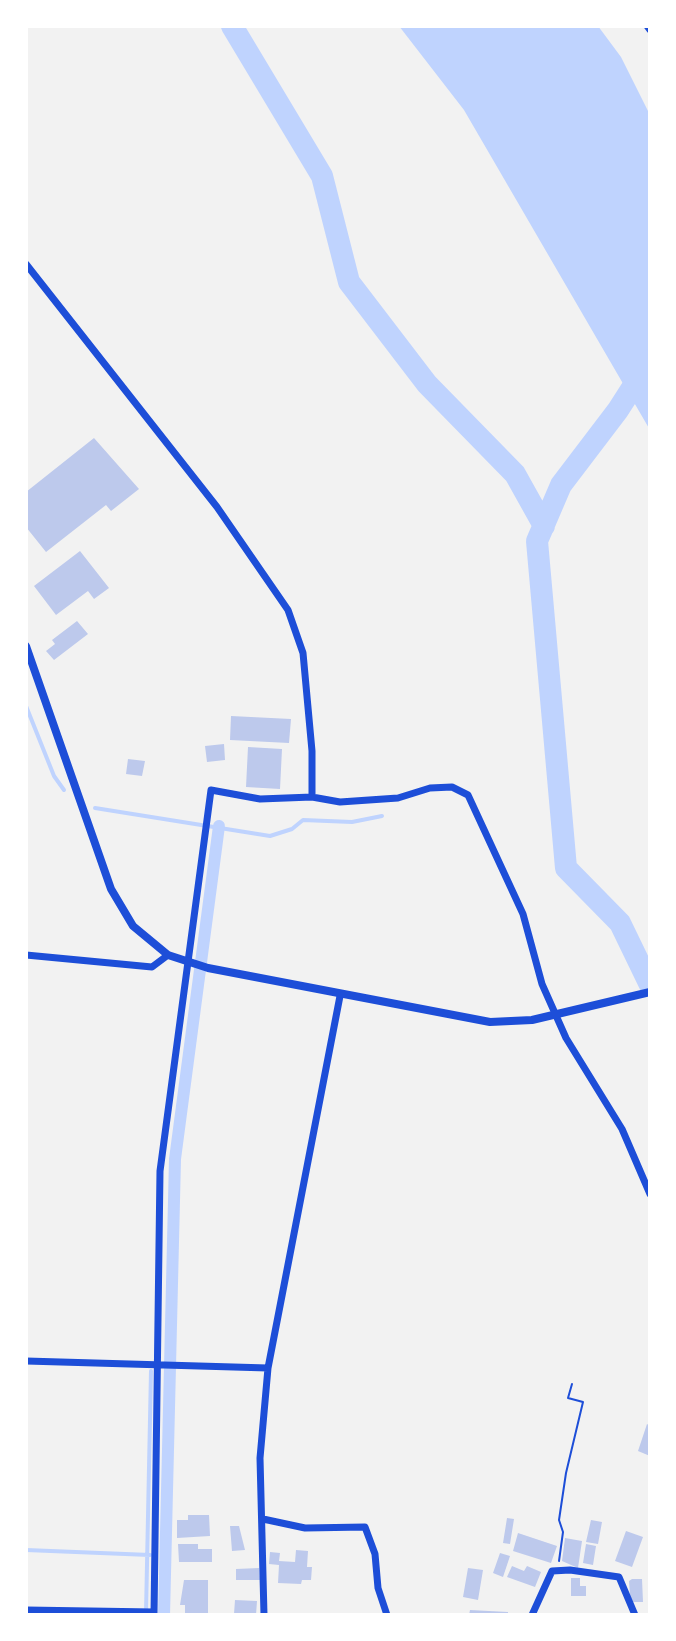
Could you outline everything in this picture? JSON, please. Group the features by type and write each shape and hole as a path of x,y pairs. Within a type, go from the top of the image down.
{"street":[{"path":"26,264 217,507 288,610 303,653 312,751 312,797"},
{"path":"26,646 111,889 133,926 168,955 190,965 340,996 490,1022 513,1023 556,1015 650,992"},
{"path":"26,1610 154,1613 160,1364 160,1171 190,965 211,790 260,799 312,797 340,802 398,798 430,788 452,787 468,795 523,914 542,984 566,1038 622,1129 650,1194"},
{"path":"26,955 152,967 168,955"},
{"path":"264,1615 260,1458 268,1368 340,996"},
{"path":"26,1361 268,1368"},
{"path":"263,1519 305,1528 365,1527 375,1554 378,1588 387,1615"},
{"path":"532,1615 552,1571 558,1570 619,1577 635,1615"}],"path":[{"path":"558,1570 563,1532 559,1520 566,1473 583,1402 568,1398 572,1384"}],"water":[{"path":"399,26 598,26 621,57 650,115 650,430 464,110"}],"building":[{"path":"94,438 139,489 111,511 106,505 46,552 26,527 26,492"},
{"path":"80,551 109,588 94,599 88,591 56,615 34,586"},
{"path":"77,621 88,634 54,660 46,651 55,644 52,640"},
{"path":"231,716 291,719 289,743 230,740"},
{"path":"224,744 225,760 207,762 205,746"},
{"path":"248,747 282,749 280,789 246,787"},
{"path":"128,759 145,761 142,776 126,774"},
{"path":"647,1424 650,1426 650,1456 638,1451"},
{"path":"188,1515 209,1515 210,1536 177,1538 177,1520 188,1520"},
{"path":"507,1518 514,1519 510,1544 503,1543"},
{"path":"591,1520 602,1522 598,1544 586,1542"},
{"path":"230,1526 239,1526 245,1550 232,1551"},
{"path":"626,1531 643,1537 632,1567 615,1561"},
{"path":"518,1533 557,1546 551,1563 513,1551"},
{"path":"565,1538 582,1541 578,1568 562,1561"},
{"path":"178,1544 198,1544 198,1549 212,1549 212,1562 179,1562"},
{"path":"586,1544 596,1546 593,1565 583,1563"},
{"path":"296,1550 308,1551 307,1567 312,1567 311,1580 302,1580 301,1584 278,1583 279,1565 269,1564 270,1552 280,1553 279,1561 295,1562"},
{"path":"500,1553 510,1556 503,1577 493,1573"},
{"path":"512,1566 524,1571 527,1566 541,1572 535,1587 507,1577"},
{"path":"259,1568 260,1580 236,1580 236,1569"},
{"path":"468,1568 483,1570 478,1600 463,1597"},
{"path":"571,1578 580,1578 580,1586 586,1586 586,1596 571,1596"},
{"path":"642,1579 643,1602 633,1602 630,1596 629,1581"},
{"path":"184,1580 208,1580 208,1613 185,1613 185,1605 180,1605"},
{"path":"235,1600 257,1601 256,1615 234,1614"},
{"path":"470,1610 508,1612 508,1615 469,1615"}],"waterway":[{"path":"232,26 322,176 349,282 427,384 515,474 544,526"},
{"path":"650,360 618,410 561,485 537,541 566,868 620,923 650,985"},
{"path":"26,706 54,776 64,790"},
{"path":"95,808 270,836 292,829 303,820 352,822 382,816"},
{"path":"164,1615 175,1159 219,826"},
{"path":"146,1613 151,1371"},
{"path":"26,1550 150,1555"}]}
